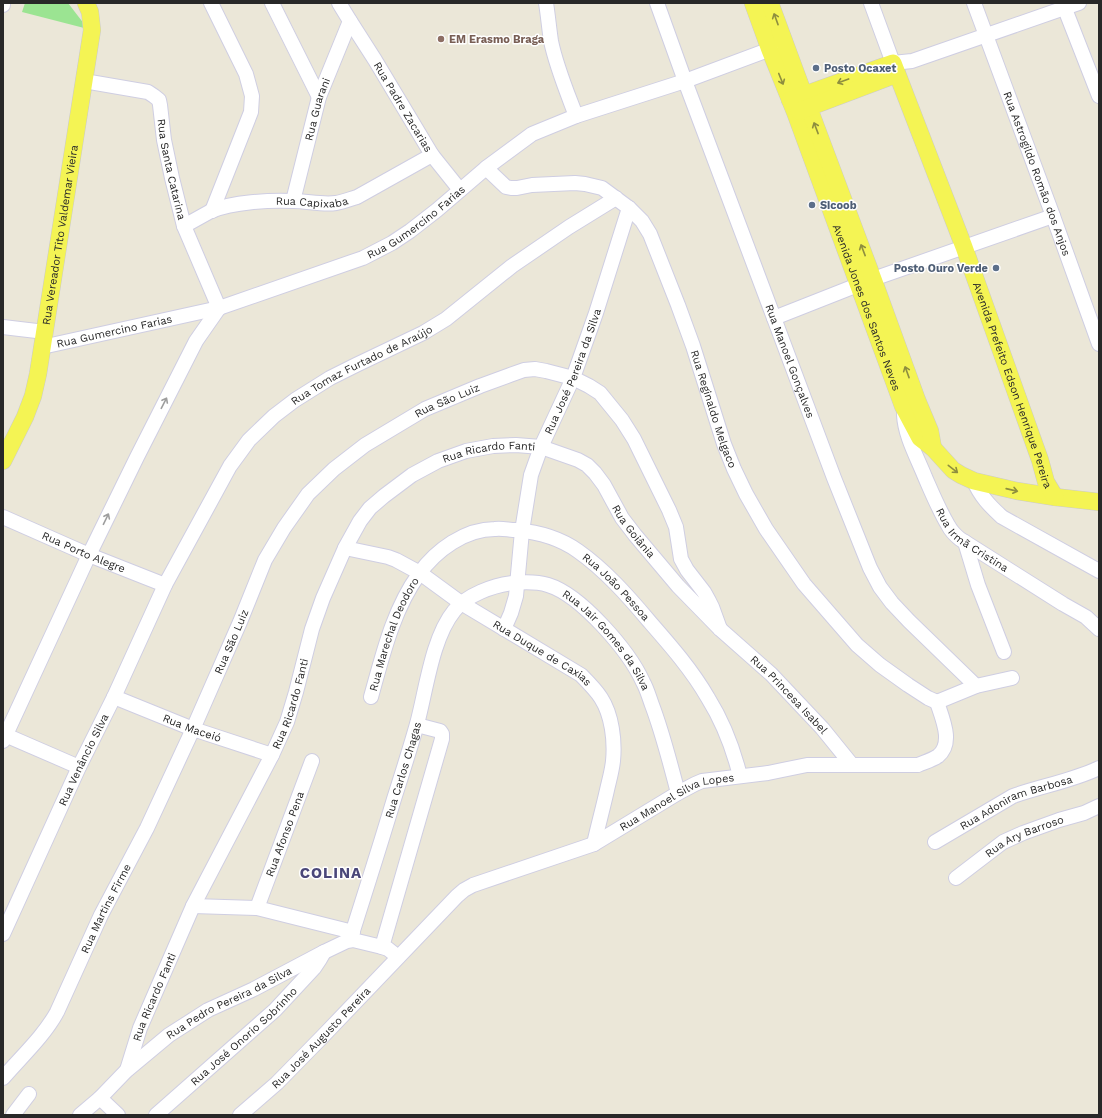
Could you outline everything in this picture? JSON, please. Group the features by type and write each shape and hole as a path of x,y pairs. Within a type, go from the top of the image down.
{"main road":[{"name":"Rua Vereador Tito Valdemar Vieira","path":"3,461 25,417 38,374 92,30 90,12 86,3"},
{"name":"Avenida Jones dos Santos Neves","path":"753,3 777,47 799,104 874,279 920,438 933,448 953,470 974,481 1017,491 1054,497 1096,501"},
{"name":"Avenida Jones dos Santos Neves","path":"770,3 777,47"},
{"path":"799,104 895,69"},
{"name":"Avenida Prefeito Edson Henrique Pereira","path":"895,69 964,247 1040,460 1046,482 1054,497"},
{"name":"Avenida Jones dos Santos Neves","path":"799,104 858,284 910,403"},
{"path":"1040,460 1051,478 1060,487 1072,494 1096,501"}],"street":[{"path":"211,3 246,74 252,96 250,112 212,211"},
{"path":"272,3 319,97"},
{"name":"Rua Padre Zacarias","path":"339,3 432,155 460,190"},
{"path":"546,3 553,50 576,116"},
{"name":"Rua Manoel Gonçalves","path":"657,3 834,478 870,568 880,587 892,603 976,686"},
{"name":"Avenida Prefeito Edson Henrique Pereira","path":"871,3 895,69"},
{"name":"Rua Astrogildo Romão dos Anjos","path":"974,3 1053,216 1094,319 1099,344"},
{"path":"895,69 912,61 1079,3"},
{"path":"1065,9 1099,96"},
{"name":"Rua Guarani","path":"293,201 319,97 350,20"},
{"name":"Rua Gumercino Farias","path":"3,327 44,340 219,308 363,258 392,243 410,231 486,168 532,134 576,116 685,81 777,47"},
{"name":"Rua Santa Catarina","path":"84,81 148,92 158,100 161,111 164,140 184,226 219,308"},
{"name":"Rua Capixaba","path":"184,226 212,211 252,202 293,201 335,203 357,197 432,155"},
{"name":"Rua Reginaldo Melgaco","path":"486,168 506,187 511,188 560,184 584,184 602,188 629,208 642,221 650,234 693,346 724,444 746,494 766,529 804,584 857,645 880,665 908,685 937,702"},
{"name":"Rua Tomaz Furtado de Araújo","path":"165,585 230,466 249,440 274,416 295,400 330,378 424,333 446,319 512,266 569,227 616,198"},
{"name":"Rua José Pereira da Silva","path":"504,629 514,605 522,531 531,475 541,448 573,378 596,313 629,208"},
{"path":"774,318 858,284 1053,216"},
{"path":"79,767 4,737 90,554 186,359 196,341 219,308"},
{"name":"Rua São Luiz","path":"193,729 240,622 265,560 284,528 308,494 334,469 365,445 425,409 480,386 524,370 535,369 546,371 573,378 589,386 600,393 622,420 634,439 669,510 676,527 681,559 687,570 704,592 712,607 720,629"},
{"name":"Rua Irmã Cristina","path":"910,403 905,425 915,453 948,526 965,542 1062,604 1086,617 1099,629"},
{"name":"Rua Ricardo Fanti","path":"127,1070 140,1028 193,906 272,755 287,722 312,629 323,598 345,548 360,520 370,508 384,496 412,475 438,461 466,451 493,446 516,444 541,448"},
{"name":"Rua Goiânia","path":"541,448 578,460 587,465 595,473 604,485 622,518 635,535 678,586 720,629"},
{"path":"974,481 981,495 1002,517 1099,571"},
{"name":"Rua Porto Alegre","path":"3,517 165,585"},
{"name":"Rua João Pessoa","path":"420,573 447,545 478,532 494,529 539,533 554,538 578,550 601,569 641,611 681,658 708,698 727,734 735,755 740,776"},
{"path":"965,542 978,584 1004,652"},
{"name":"Rua Duque de Caxias","path":"345,548 388,557 420,573 461,603 581,675 587,681 601,698 606,707 612,736 613,762 594,844"},
{"name":"Rua Marechal Deodoro","path":"371,697 386,642 396,614 420,573"},
{"name":"Rua Jair Gomes da Silva","path":"461,603 492,587 517,582 548,585 575,600 613,638 632,662 643,682 666,744 678,793"},
{"name":"Rua Venâncio Silva","path":"3,934 79,767 114,697 165,585"},
{"name":"Rua Carlos Chagas","path":"352,936 417,725 432,659 441,632 454,611 461,603"},
{"name":"Rua Princesa Isabel","path":"720,629 771,674 822,728 852,765"},
{"path":"937,702 976,686 1012,678"},
{"name":"Rua Maceió","path":"114,697 193,729 272,755"},
{"name":"Rua Manoel Silva Lopes","path":"398,957 464,890 473,885 594,844 678,793 702,781 803,766 918,765 929,761 944,749 946,739 937,702"},
{"path":"382,947 442,738 440,731 417,725"},
{"name":"Rua Martins Firme","path":"3,1078 52,1021 101,915 147,828 193,729"},
{"name":"Rua Afonso Pena","path":"257,908 312,761"},
{"name":"Rua Adoniram Barbosa","path":"935,842 1013,796 1076,777 1099,768"},
{"name":"Rua Ary Barroso","path":"956,878 1003,842 1023,833 1058,820 1084,813 1099,806"},
{"path":"193,906 257,908 352,936 356,941 388,949 398,957"},
{"name":"Rua Pedro Pereira da Silva","path":"80,1115 100,1098 127,1070 169,1035 203,1013 254,989 352,936"},
{"name":"Rua José Onorio Sobrinho","path":"156,1115 275,1010 314,968 324,952"},
{"name":"Rua José Augusto Pereira","path":"240,1115 277,1083 398,957"},
{"path":"13,1115 29,1094"},
{"path":"100,1098 118,1115"}],"green space":[{"path":"25,3 68,3 88,29 22,12"}],"place":[{"name":"EM Erasmo Braga","path":"441,39"},
{"name":"Posto Ocaxet","path":"816,68"},
{"name":"Sicoob","path":"812,205"},
{"name":"Posto Ouro Verde","path":"996,268"}],"district":[{"name":"COLINA","path":"331,873"}]}
